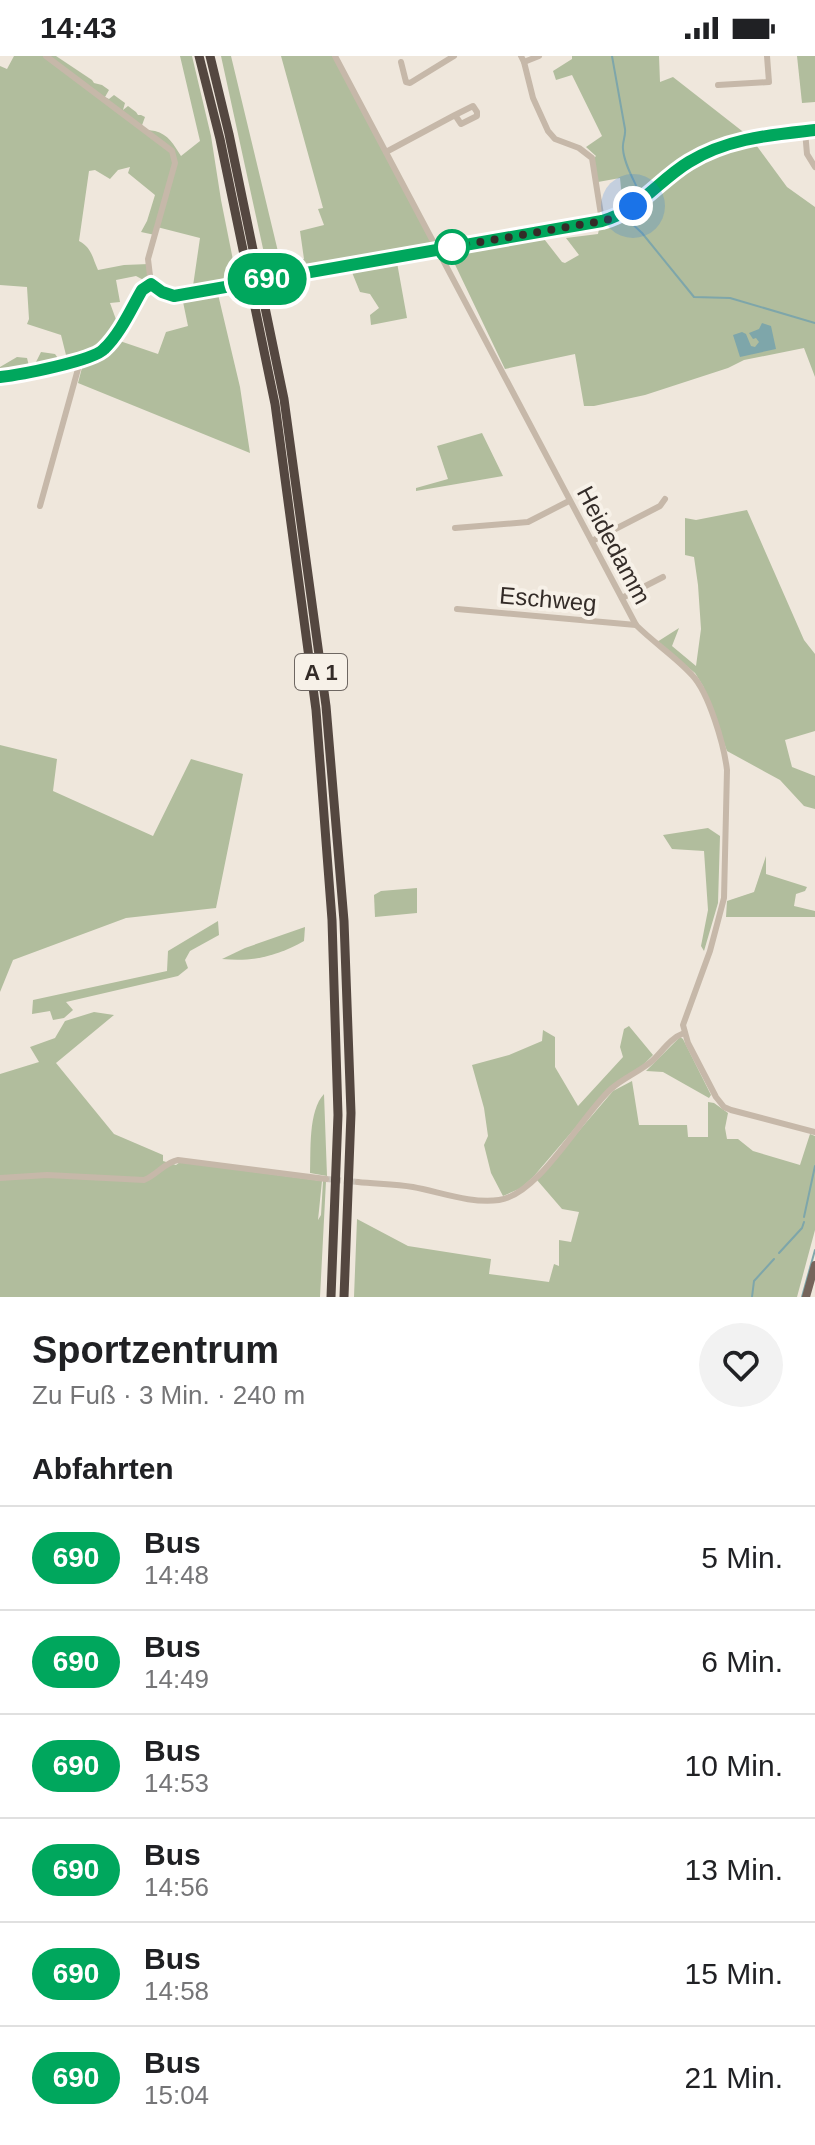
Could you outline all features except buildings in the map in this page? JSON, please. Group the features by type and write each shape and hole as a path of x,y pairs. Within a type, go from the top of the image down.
{"highway":[{"name":"A 1","path":"199,56 220,139 275,404 316,710 332,920 338,1115 331,1297"},
{"name":"A 1","path":"210,56 284,399 326,706 344,921 351,1098 344,1297"}],"main road":[{"path":"806,1297 815,1265"}],"street":[{"path":"46,56 172,151 175,163 148,259 151,284 174,296 241,284"},
{"name":"Heidedamm","path":"335,56 636,625 694,677 724,750 727,770 724,898 710,951 686,1015 684,1033"},
{"path":"401,62 406,82 410,83 454,56"},
{"path":"539,56 523,59 533,98 555,139 579,148 592,158 602,221"},
{"path":"718,85 769,82 767,56"},
{"path":"386,152 455,115"},
{"path":"269,279 602,221 624,213 689,162 710,151 751,138 815,130"},
{"path":"805,131 807,154 815,167"},
{"path":"0,377 103,352 142,290 151,284"},
{"path":"40,506 78,360"},
{"path":"592,541 660,506 665,499"},
{"path":"455,528 528,522 569,501"},
{"path":"622,598 663,577"},
{"name":"Eschweg","path":"457,609 636,625"},
{"path":"358,1182 411,1187 483,1200 502,1200 513,1195 541,1172 613,1088 640,1071 684,1033 724,1107 815,1132"},
{"path":"0,1178 47,1175 144,1180 154,1177 171,1161 178,1160 326,1179"}],"green space":[{"path":"14,56 56,56 109,90 105,97 109,99 114,95 125,103 123,110 128,106 145,117 141,128 164,135 181,156 200,141 180,56 192,56 211,136 237,280 229,286 182,295 193,286 200,238 157,227 155,235 141,232 155,195 128,173 130,167 118,170 110,179 95,170 89,171 79,241 89,250 98,270 149,264 151,284 136,276 116,280 120,302 110,303 118,325 111,338 158,354 166,332 188,326 182,297 217,290 240,387 250,453 78,383 83,364 88,359 80,356 67,359 61,335 27,324 27,287 0,285 0,66 7,69"},
{"path":"221,56 231,56 281,264 304,259 300,231 324,225 318,209 323,208 281,56 335,56 438,249 269,276"},
{"path":"572,56 659,56 660,82 673,77 751,138 787,187 815,207 815,377 804,348 744,360 645,395 584,406 575,354 505,369 449,252 541,235 565,263 579,255 566,238 598,234 600,224 615,220 615,213 623,208 620,178 598,182 596,156 586,147 602,136 572,75 556,80 553,71"},
{"path":"797,56 815,56 815,102 802,103"},
{"path":"396,257 407,318 371,325 370,315 379,308 370,294 360,292 349,265"},
{"path":"41,352 55,354 60,361 58,369 40,376 0,382 0,367 17,357 27,358 29,366 35,364"},
{"path":"482,433 503,476 416,491 416,488 448,479 437,446"},
{"path":"747,510 804,640 815,654 815,731 785,740 792,767 815,776 815,809 804,806 780,780 727,751 703,686 695,673 657,642 679,628 672,646 696,666 701,629 698,585 694,557 685,555 685,518 696,520"},
{"path":"0,745 57,759 53,791 153,836 191,759 243,774 216,908 126,918 13,960 0,992"},
{"path":"708,828 720,836 718,903 704,951 701,946 708,910 704,851 672,849 663,835"},
{"path":"766,856 766,874 807,887 796,894 794,906 815,911 815,917 726,917 727,901 754,892"},
{"path":"417,888 417,913 375,917 374,895 381,891"},
{"path":"218,921 219,935 190,951 185,960 188,968 178,976 66,1002 73,1010 64,1018 53,1020 50,1011 32,1014 33,1000 167,971 168,951"},
{"path":"305,927 304,941 284,951 255,959 222,959 245,948"},
{"path":"94,1012 114,1015 56,1063 114,1134 163,1155 163,1161 176,1165 180,1162 322,1181 318,1220 323,1181 326,1181 320,1297 0,1297 0,1074 39,1062 30,1047 55,1038 65,1021"},
{"path":"629,1026 653,1055 640,1068 611,1086 534,1176 521,1188 503,1196 491,1173 484,1145 488,1136 484,1108 472,1065 509,1055 542,1041 543,1030 555,1037 555,1067 578,1106 623,1057 620,1047 624,1029"},
{"path":"680,1037 711,1095 709,1098 663,1072 646,1071"},
{"path":"632,1081 639,1125 687,1125 688,1137 708,1137 708,1102 714,1103 728,1113 725,1128 727,1139 738,1139 753,1151 800,1165 810,1134 815,1136 815,1230 797,1297 354,1297 357,1219 408,1246 491,1259 489,1274 549,1282 554,1264 559,1266 559,1240 571,1242 579,1212 562,1209 537,1180 613,1091"},
{"path":"324,1094 327,1176 310,1173 313,1121"}],"water":[{"path":"762,323 771,326 776,349 740,357 733,335 746,334 751,346 755,347 759,342 749,333 759,329"}],"waterway":[{"path":"612,56 625,129 624,155 640,194"},
{"path":"642,202 627,219 694,297 730,298 815,323"},
{"path":"804,1217 815,1166"},
{"path":"779,1253 804,1222"},
{"path":"802,1297 815,1250"},
{"path":"752,1297 754,1281 774,1259"}],"tunnel":[{"path":"326,1179 358,1182"}],"bus line":[{"name":"690","path":"0,377 103,352 142,290 151,284 174,296 602,221 624,213 662,181 710,151 751,138 815,130"}],"route":[{"path":"452,247 602,221 614,218 633,206"}]}
